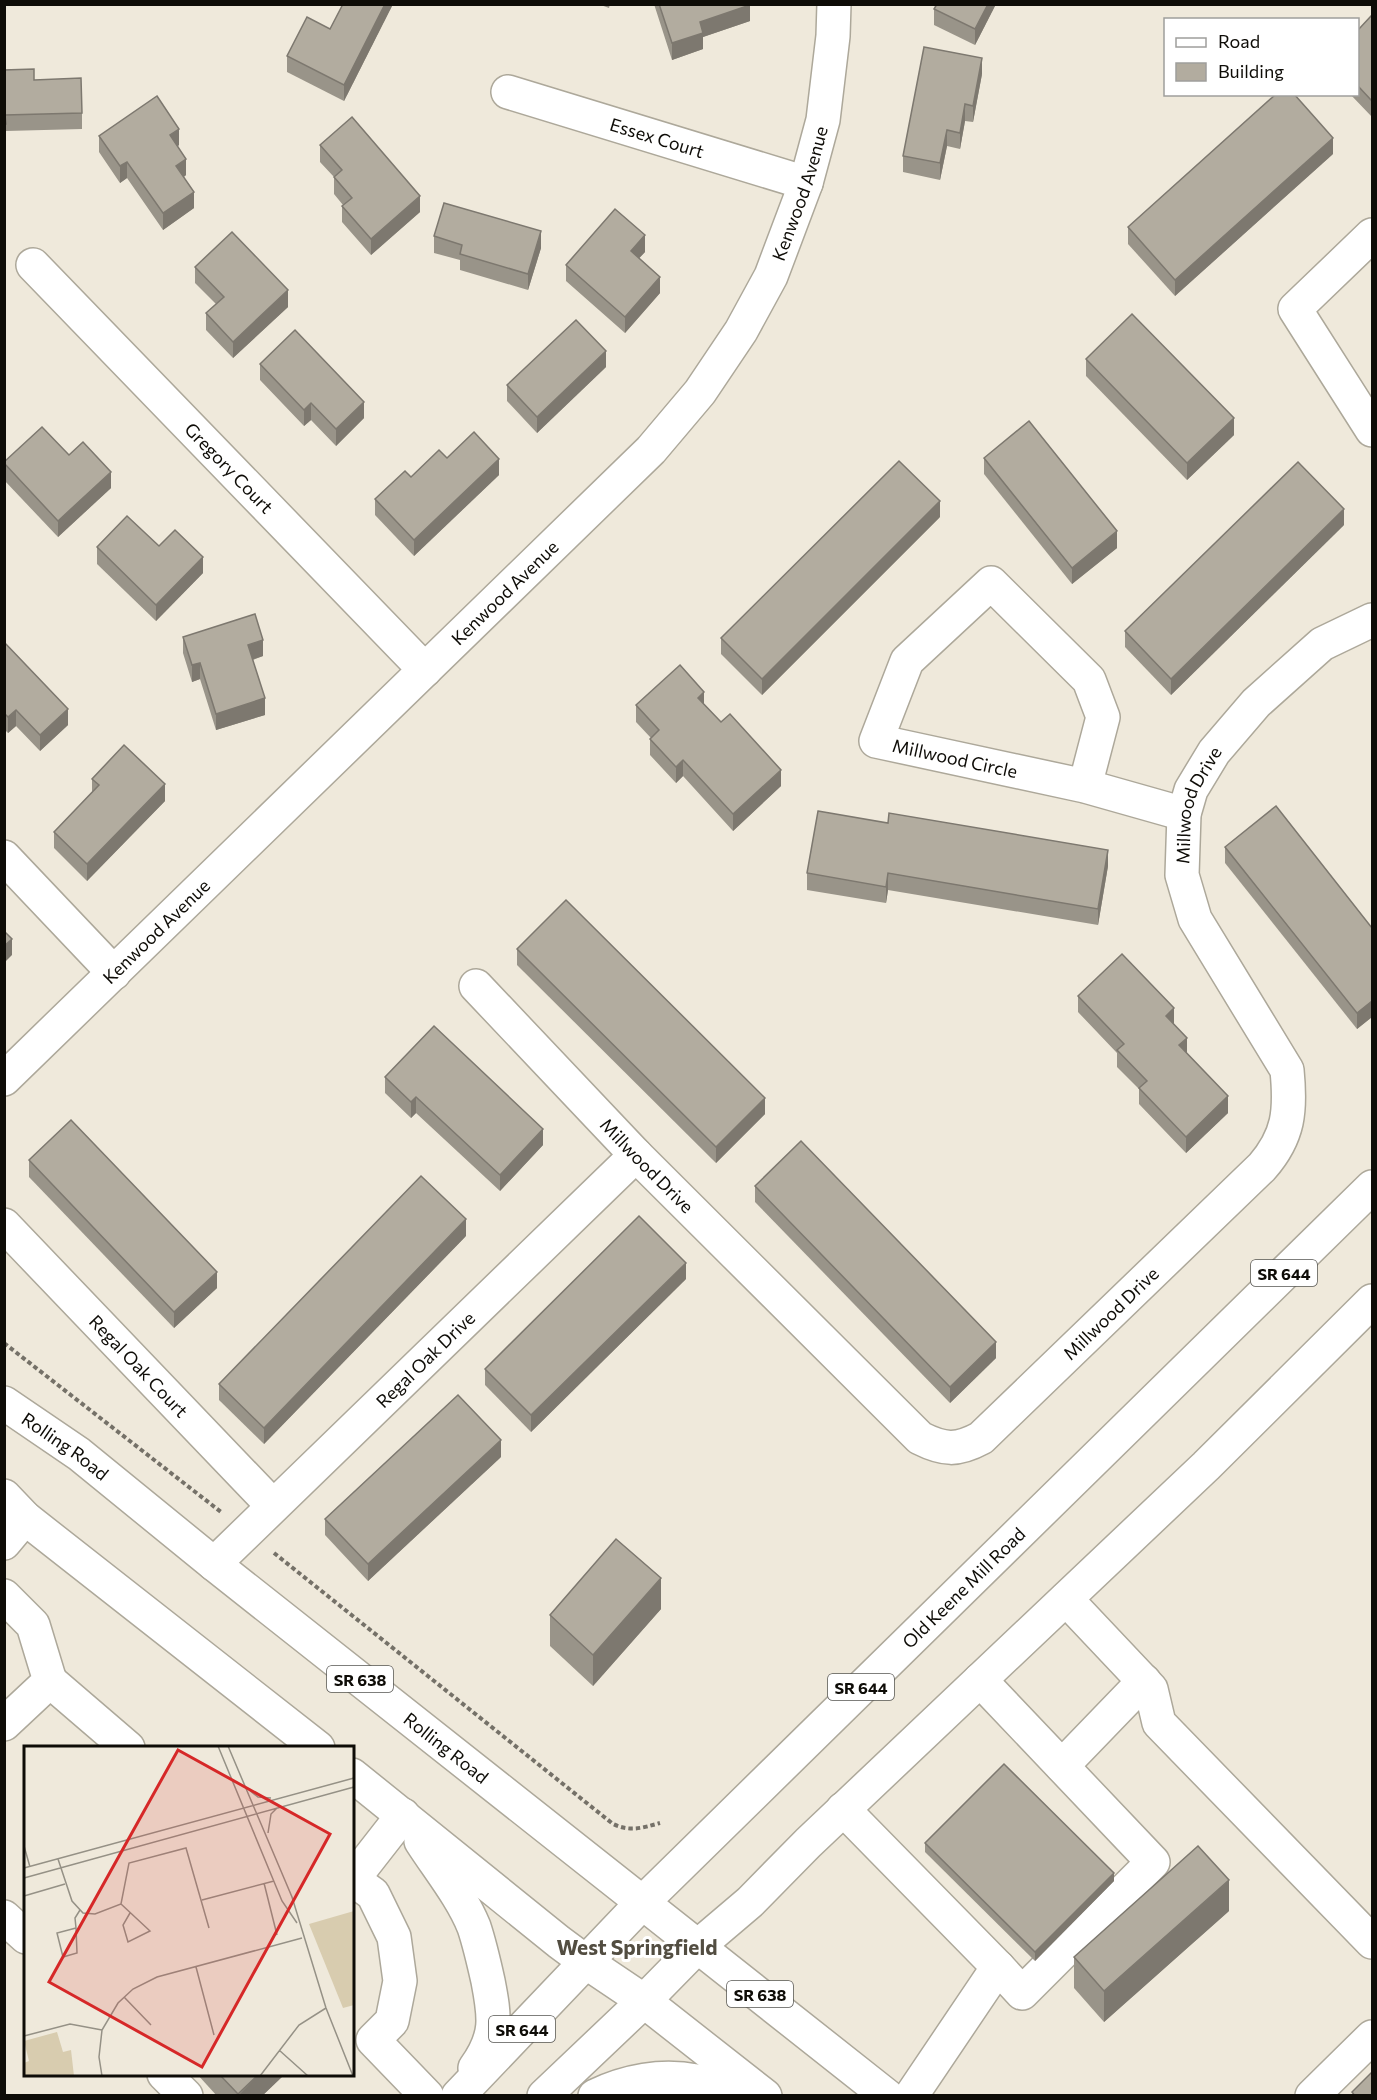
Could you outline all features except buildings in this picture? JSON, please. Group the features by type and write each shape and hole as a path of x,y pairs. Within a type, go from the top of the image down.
{"street":[{"name":"Kenwood Avenue","path":"4,1079 651,450 700,392 741,331 771,276 806,183 823,120 833,36 834,4"},
{"name":"Essex Court","path":"508,92 806,183"},
{"path":"1372,235 1294,309 1372,430"},
{"name":"Gregory Court","path":"33,265 425,670"},
{"name":"Millwood Circle","path":"1085,786 1103,717 1089,680 991,583 907,661 876,741 1085,786 1184,814"},
{"name":"Millwood Drive","path":"476,986 636,1155 920,1438 937,1447 965,1446 981,1438 1274,1154 1286,1129 1290,1100 1287,1070 1196,919 1187,897 1182,874 1184,814 1191,790 1214,752 1256,703 1322,644 1372,620"},
{"path":"4,857 114,973"},
{"name":"Regal Oak Drive","path":"214,1564 636,1155"},
{"name":"Old Keene Mill Road","path":"456,2096 643,1902 1372,1187"},
{"name":"Regal Oak Court","path":"4,1225 273,1506"},
{"path":"544,2096 697,1947 750,1902 843,1809 1206,1466 1372,1301"},
{"name":"Rolling Road","path":"4,1403 79,1454 214,1564 887,2096"},
{"path":"11,1519 315,1746"},
{"path":"4,1596 33,1625 50,1681 126,1746"},
{"path":"1065,1599 1151,1689 1159,1723 1372,1942"},
{"path":"843,1809 1022,1993 1153,1862 980,1680"},
{"path":"4,1724 50,1681"},
{"path":"1062,1766 1144,1681"},
{"path":"354,1777 586,1962 644,2001 765,2096"},
{"path":"354,1878 403,1815"},
{"path":"403,1815 454,1892 473,1926 491,1999 493,2013 491,2040 483,2057 456,2096"},
{"path":"354,1880 373,1894 394,1937 400,1981 392,2020 373,2040 427,2096"},
{"path":"4,1917 24,1935"},
{"path":"911,2096 998,1967"},
{"path":"1312,2096 1372,2037"},
{"path":"166,2076 186,2096"},
{"path":"595,2096 630,2083 658,2079 697,2081 746,2096"}],"path":[{"path":"4,1343 218,1510"},
{"path":"281,1558 613,1824 626,1830 634,1830 660,1823"}],"district":[{"name":"West Springfield","path":"637,1946"}]}
